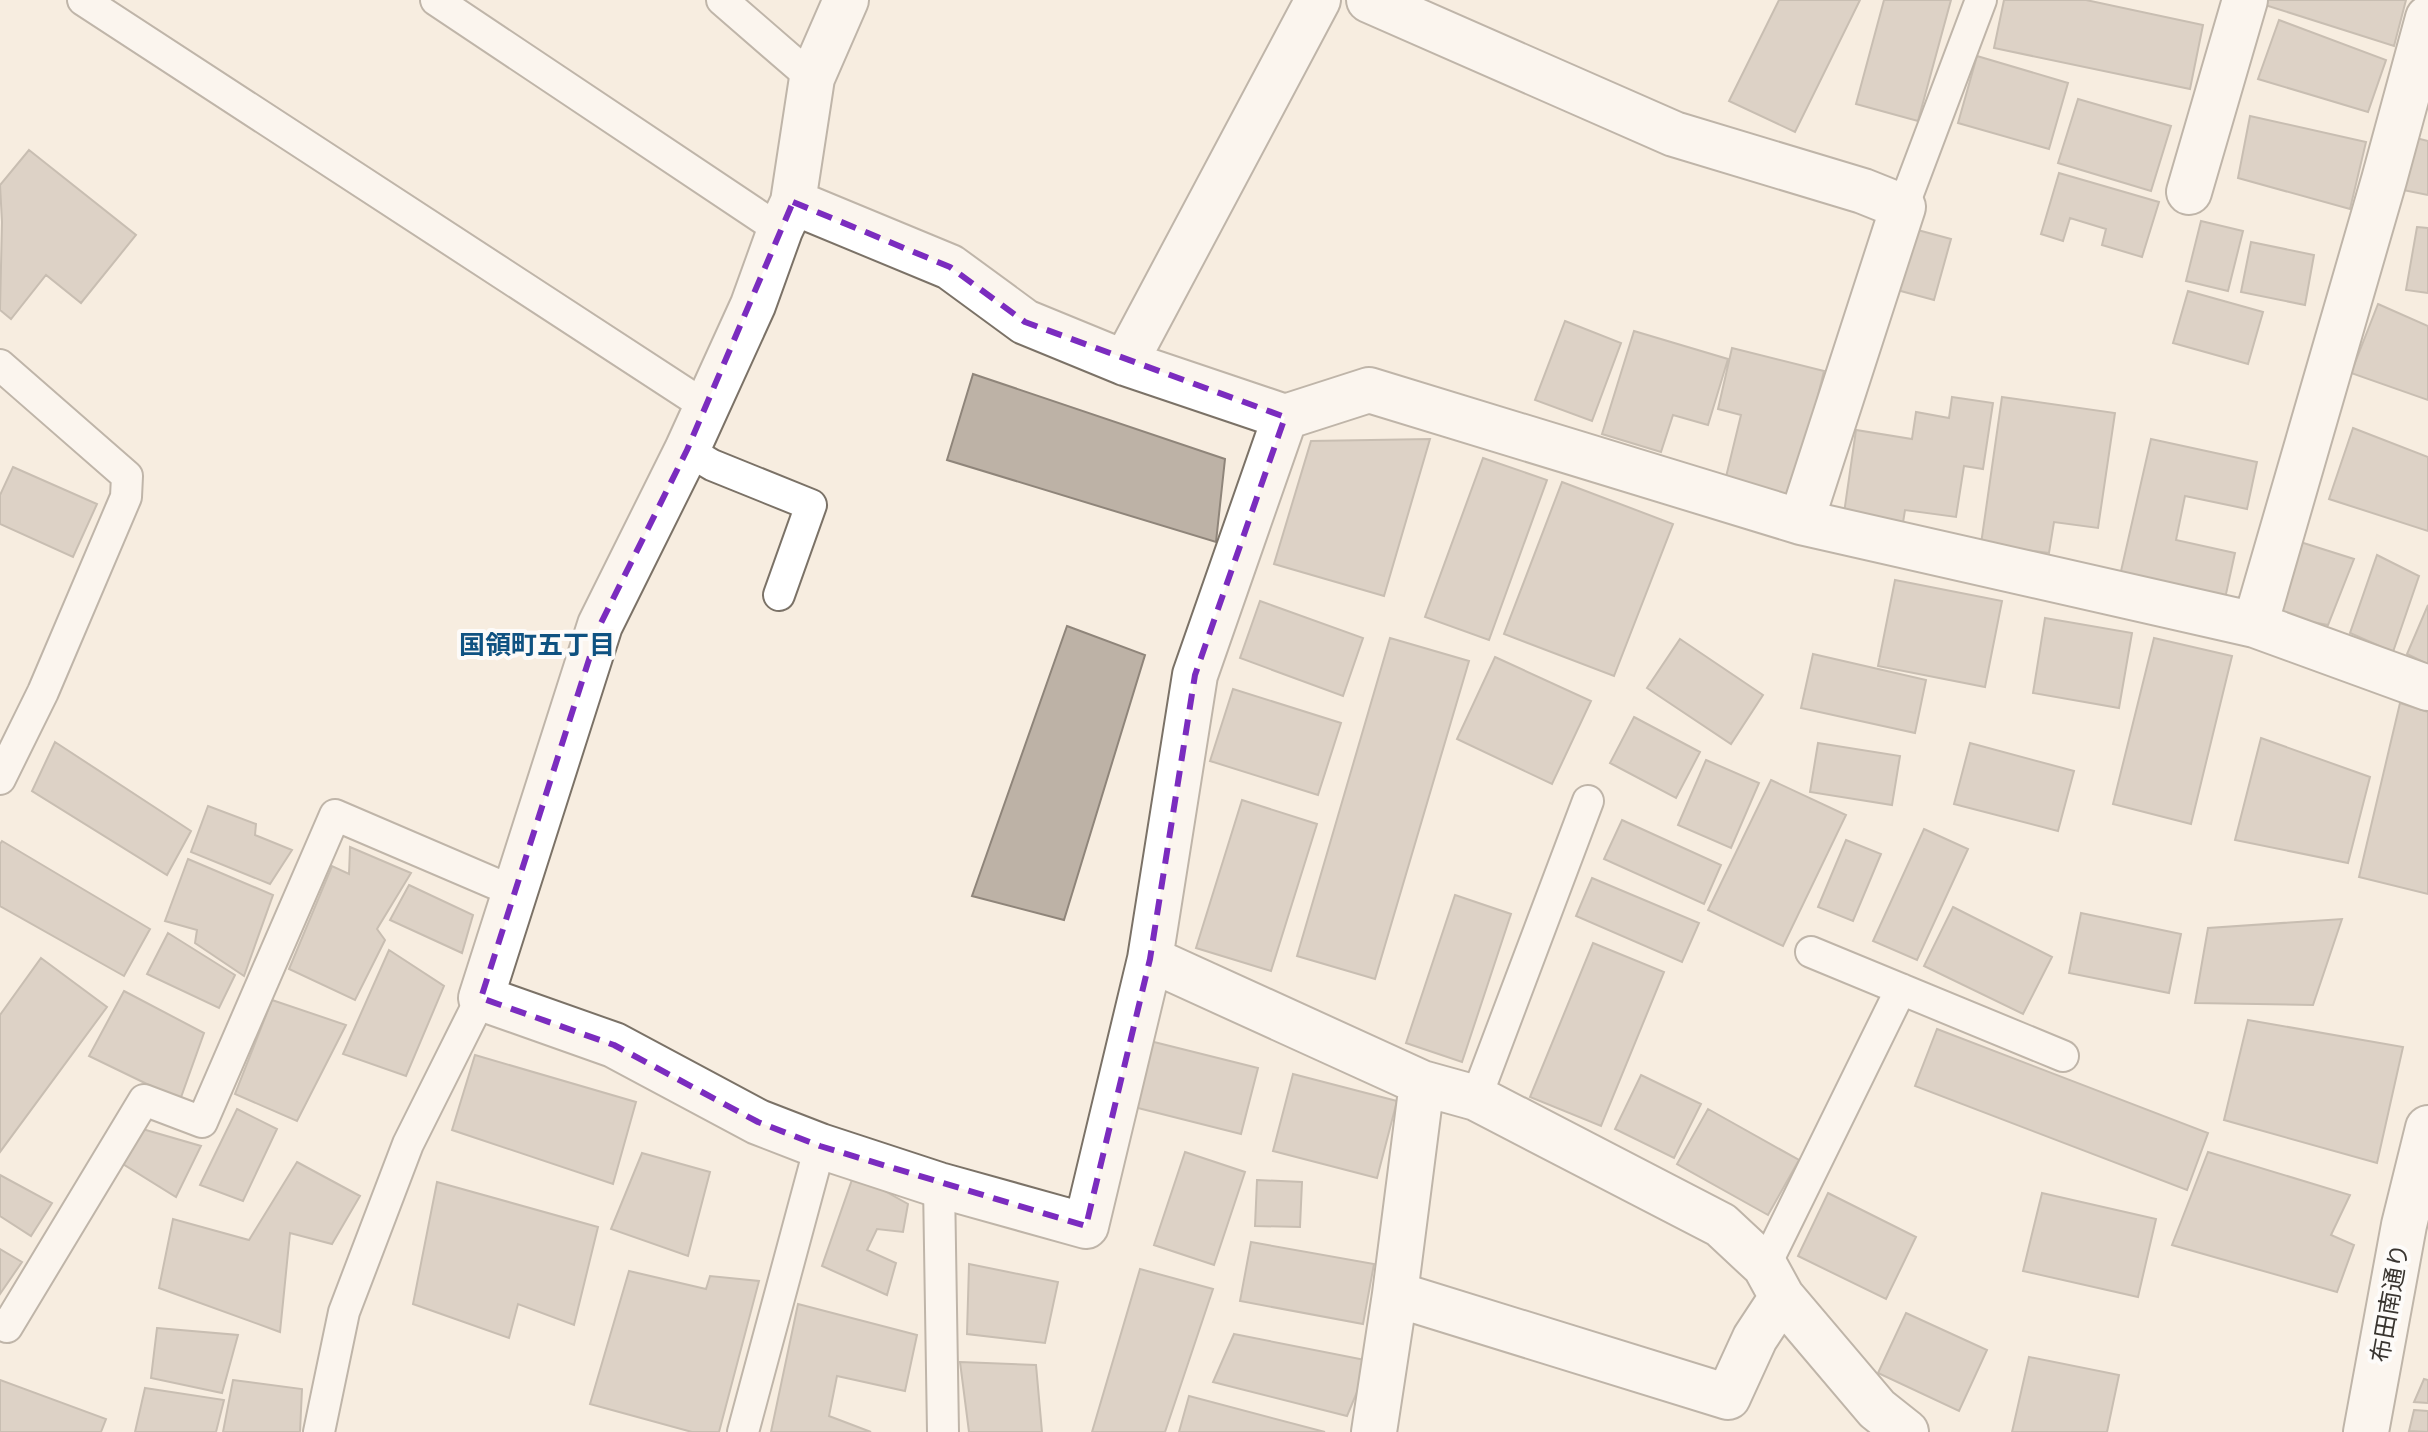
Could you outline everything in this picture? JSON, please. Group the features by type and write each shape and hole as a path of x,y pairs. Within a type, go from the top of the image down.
{"street":[{"path":"846,0 812,78 786,216 753,305 707,407 600,625 481,998 614,1045 758,1122 820,1146 939,1185 1086,1226 1150,959 1195,675 1285,417"},
{"path":"1125,363 1318,0"},
{"path":"1369,0 1674,134 1863,191 1903,207 1801,522"},
{"path":"2189,192 2245,0"},
{"path":"2255,625 2428,18"},
{"path":"786,216 950,267 1025,322 1125,363 1285,417 1369,390 1801,522 2255,625 2428,688"},
{"path":"1150,959 1422,1083 1476,1098 1721,1225 1774,1282 1877,1409 1906,1432"},
{"path":"1374,1432 1422,1083"},
{"name":"布田南通り","path":"2366,1432 2404,1225 2428,1128"},
{"path":"1395,1294 1728,1397 1755,1338 1774,1282"}],"lane":[{"path":"83,0 707,407"},
{"path":"436,0 786,216"},
{"path":"722,0 812,78"},
{"path":"1903,207 1981,0"},
{"path":"0,365 127,476 126,497 43,692 0,779"},
{"path":"687,450 712,465 811,505 779,595"},
{"path":"1476,1098 1588,801"},
{"path":"0,1324 7,1327 144,1100 202,1122 335,815 517,893"},
{"path":"1811,952 2063,1056"},
{"path":"1774,1282 1901,989"},
{"path":"319,1432 344,1312 408,1144 481,998"},
{"path":"743,1432 820,1146"},
{"path":"939,1185 943,1432"}],"highlighted area":[{"path":"793,202 950,267 1025,322 1285,417 1195,675 1150,959 1086,1226 820,1146 758,1122 614,1045 481,998 600,625 687,450"}],"building":[{"path":"1779,0 1860,0 1795,132 1729,101"},
{"path":"1884,0 1951,0 1918,121 1856,104"},
{"path":"2004,0 2086,0 2203,25 2190,89 1994,48"},
{"path":"2263,0 2406,0 2394,46 2262,4"},
{"path":"2279,20 2386,60 2368,112 2258,79"},
{"path":"1977,56 2068,83 2049,149 1958,123"},
{"path":"2078,99 2171,126 2151,191 2058,163"},
{"path":"2250,116 2366,142 2350,209 2238,178"},
{"path":"2416,138 2428,141 2428,195 2403,190"},
{"path":"29,150 136,235 81,303 46,275 11,319 0,310 0,185"},
{"path":"2059,173 2159,202 2142,257 2102,245 2106,229 2070,218 2063,241 2041,234"},
{"path":"2201,221 2243,231 2228,291 2186,281"},
{"path":"2417,227 2428,228 2428,293 2406,290"},
{"path":"1914,229 1951,239 1934,300 1897,290"},
{"path":"2251,242 2314,255 2305,305 2241,292"},
{"path":"2188,291 2263,312 2248,364 2173,343"},
{"path":"2378,304 2428,326 2428,400 2351,373"},
{"path":"1565,321 1621,343 1592,421 1535,400"},
{"path":"1634,331 1728,359 1708,425 1673,415 1661,452 1602,434"},
{"path":"1732,348 1824,371 1793,498 1725,481 1741,415 1718,409"},
{"path":"973,374 1225,459 1216,542 947,460"},
{"path":"1952,397 1993,403 1983,469 1964,466 1956,517 1905,510 1902,529 1843,520 1856,430 1912,439 1916,412 1949,418"},
{"path":"2002,397 2115,413 2098,528 2054,522 2049,553 1981,544"},
{"path":"2353,428 2428,457 2428,531 2329,499"},
{"path":"1430,439 1384,596 1274,564 1311,441"},
{"path":"2151,439 2257,462 2247,509 2185,496 2176,540 2235,553 2224,603 2119,580"},
{"path":"1483,458 1547,480 1489,640 1425,617"},
{"path":"13,467 97,504 73,557 0,524 0,495"},
{"path":"1562,482 1673,524 1614,676 1504,634"},
{"path":"2294,540 2354,559 2328,625 2271,614"},
{"path":"2377,555 2419,576 2393,652 2350,633"},
{"path":"1895,580 2002,601 1985,687 1878,666"},
{"path":"1260,601 1363,638 1343,696 1240,658"},
{"path":"2428,605 2428,664 2407,654"},
{"path":"2045,618 2132,633 2119,708 2033,693"},
{"path":"1067,626 1145,655 1064,920 972,896"},
{"path":"1390,638 1469,661 1375,979 1297,956"},
{"path":"2154,638 2232,656 2191,824 2113,804"},
{"path":"1680,639 1763,695 1731,744 1647,688"},
{"path":"1813,654 1926,680 1915,733 1801,708"},
{"path":"1495,657 1591,701 1552,784 1457,739"},
{"path":"1233,689 1341,723 1318,795 1210,761"},
{"path":"2400,703 2428,712 2428,894 2359,877"},
{"path":"1634,717 1700,752 1676,798 1610,763"},
{"path":"2261,738 2370,777 2348,863 2235,840"},
{"path":"55,742 191,831 167,875 32,791"},
{"path":"1818,743 1900,756 1892,805 1810,792"},
{"path":"1970,743 2074,771 2058,831 1954,804"},
{"path":"1706,760 1759,783 1731,848 1678,825"},
{"path":"1771,780 1846,815 1783,946 1708,910"},
{"path":"1242,800 1317,824 1271,971 1196,948"},
{"path":"208,806 256,824 255,835 292,850 270,884 191,852"},
{"path":"1622,820 1721,865 1704,904 1604,859"},
{"path":"1924,829 1968,849 1917,960 1873,941"},
{"path":"1846,840 1881,854 1853,921 1818,907"},
{"path":"2,841 150,929 124,976 0,906"},
{"path":"350,847 411,873 377,929 385,940 355,1000 289,969 332,866 349,874"},
{"path":"188,859 273,895 244,976 195,943 197,930 165,921"},
{"path":"1592,878 1699,923 1682,962 1576,916"},
{"path":"409,885 473,915 462,953 390,920"},
{"path":"1455,895 1511,914 1462,1062 1406,1043"},
{"path":"1953,907 2052,957 2023,1014 1924,966"},
{"path":"2081,913 2181,934 2169,993 2069,973"},
{"path":"2342,919 2313,1005 2195,1003 2208,928"},
{"path":"168,933 235,975 219,1008 147,974"},
{"path":"1593,943 1664,972 1601,1126 1530,1097"},
{"path":"389,950 444,986 406,1076 343,1054"},
{"path":"41,958 107,1007 0,1152 0,1015"},
{"path":"124,991 204,1033 180,1100 89,1056"},
{"path":"272,1000 346,1025 297,1121 235,1094"},
{"path":"2248,1020 2403,1047 2377,1163 2224,1120"},
{"path":"1937,1029 2208,1133 2187,1190 1915,1086"},
{"path":"1146,1040 1258,1068 1241,1134 1130,1106"},
{"path":"475,1055 636,1102 613,1184 452,1130"},
{"path":"1293,1074 1397,1101 1377,1178 1273,1151"},
{"path":"1641,1075 1701,1104 1674,1158 1615,1129"},
{"path":"237,1109 277,1129 243,1201 200,1185"},
{"path":"1708,1109 1799,1160 1768,1215 1677,1164"},
{"path":"139,1128 201,1146 176,1197 123,1164"},
{"path":"1185,1152 1245,1172 1214,1265 1154,1245"},
{"path":"2208,1152 2350,1195 2331,1235 2354,1245 2337,1292 2172,1245"},
{"path":"642,1153 710,1172 688,1256 611,1229"},
{"path":"297,1162 360,1196 332,1244 290,1233 280,1332 159,1288 173,1219 249,1240"},
{"path":"854,1174 908,1204 903,1232 877,1229 867,1250 896,1263 887,1295 822,1266"},
{"path":"0,1175 52,1203 31,1236 0,1216"},
{"path":"1257,1180 1302,1182 1300,1227 1255,1226"},
{"path":"437,1182 598,1227 574,1325 518,1304 509,1338 413,1304"},
{"path":"1828,1193 1916,1237 1886,1299 1798,1256"},
{"path":"2042,1193 2156,1219 2138,1297 2023,1271"},
{"path":"1251,1242 1374,1264 1363,1324 1240,1301"},
{"path":"0,1249 22,1262 0,1294"},
{"path":"969,1264 1058,1282 1045,1343 967,1334"},
{"path":"1140,1269 1213,1289 1165,1432 1092,1432"},
{"path":"629,1271 706,1289 710,1276 759,1281 719,1432 692,1432 590,1404"},
{"path":"798,1304 917,1335 905,1391 837,1376 829,1416 871,1432 771,1432"},
{"path":"1906,1313 1987,1350 1959,1411 1878,1373"},
{"path":"157,1328 238,1335 222,1393 151,1378"},
{"path":"1234,1334 1370,1361 1347,1416 1213,1382"},
{"path":"2029,1357 2119,1375 2107,1432 2012,1432"},
{"path":"960,1362 1036,1365 1042,1432 969,1432"},
{"path":"2424,1379 2428,1380 2428,1403 2414,1402"},
{"path":"0,1380 106,1419 101,1432 0,1432"},
{"path":"233,1380 302,1389 300,1432 223,1432"},
{"path":"145,1388 224,1400 216,1432 135,1432"},
{"path":"1189,1396 1325,1432 1179,1432"},
{"path":"2414,1410 2428,1411 2428,1432 2409,1431"}],"district":[{"name":"国領町五丁目","path":"537,645"}]}
